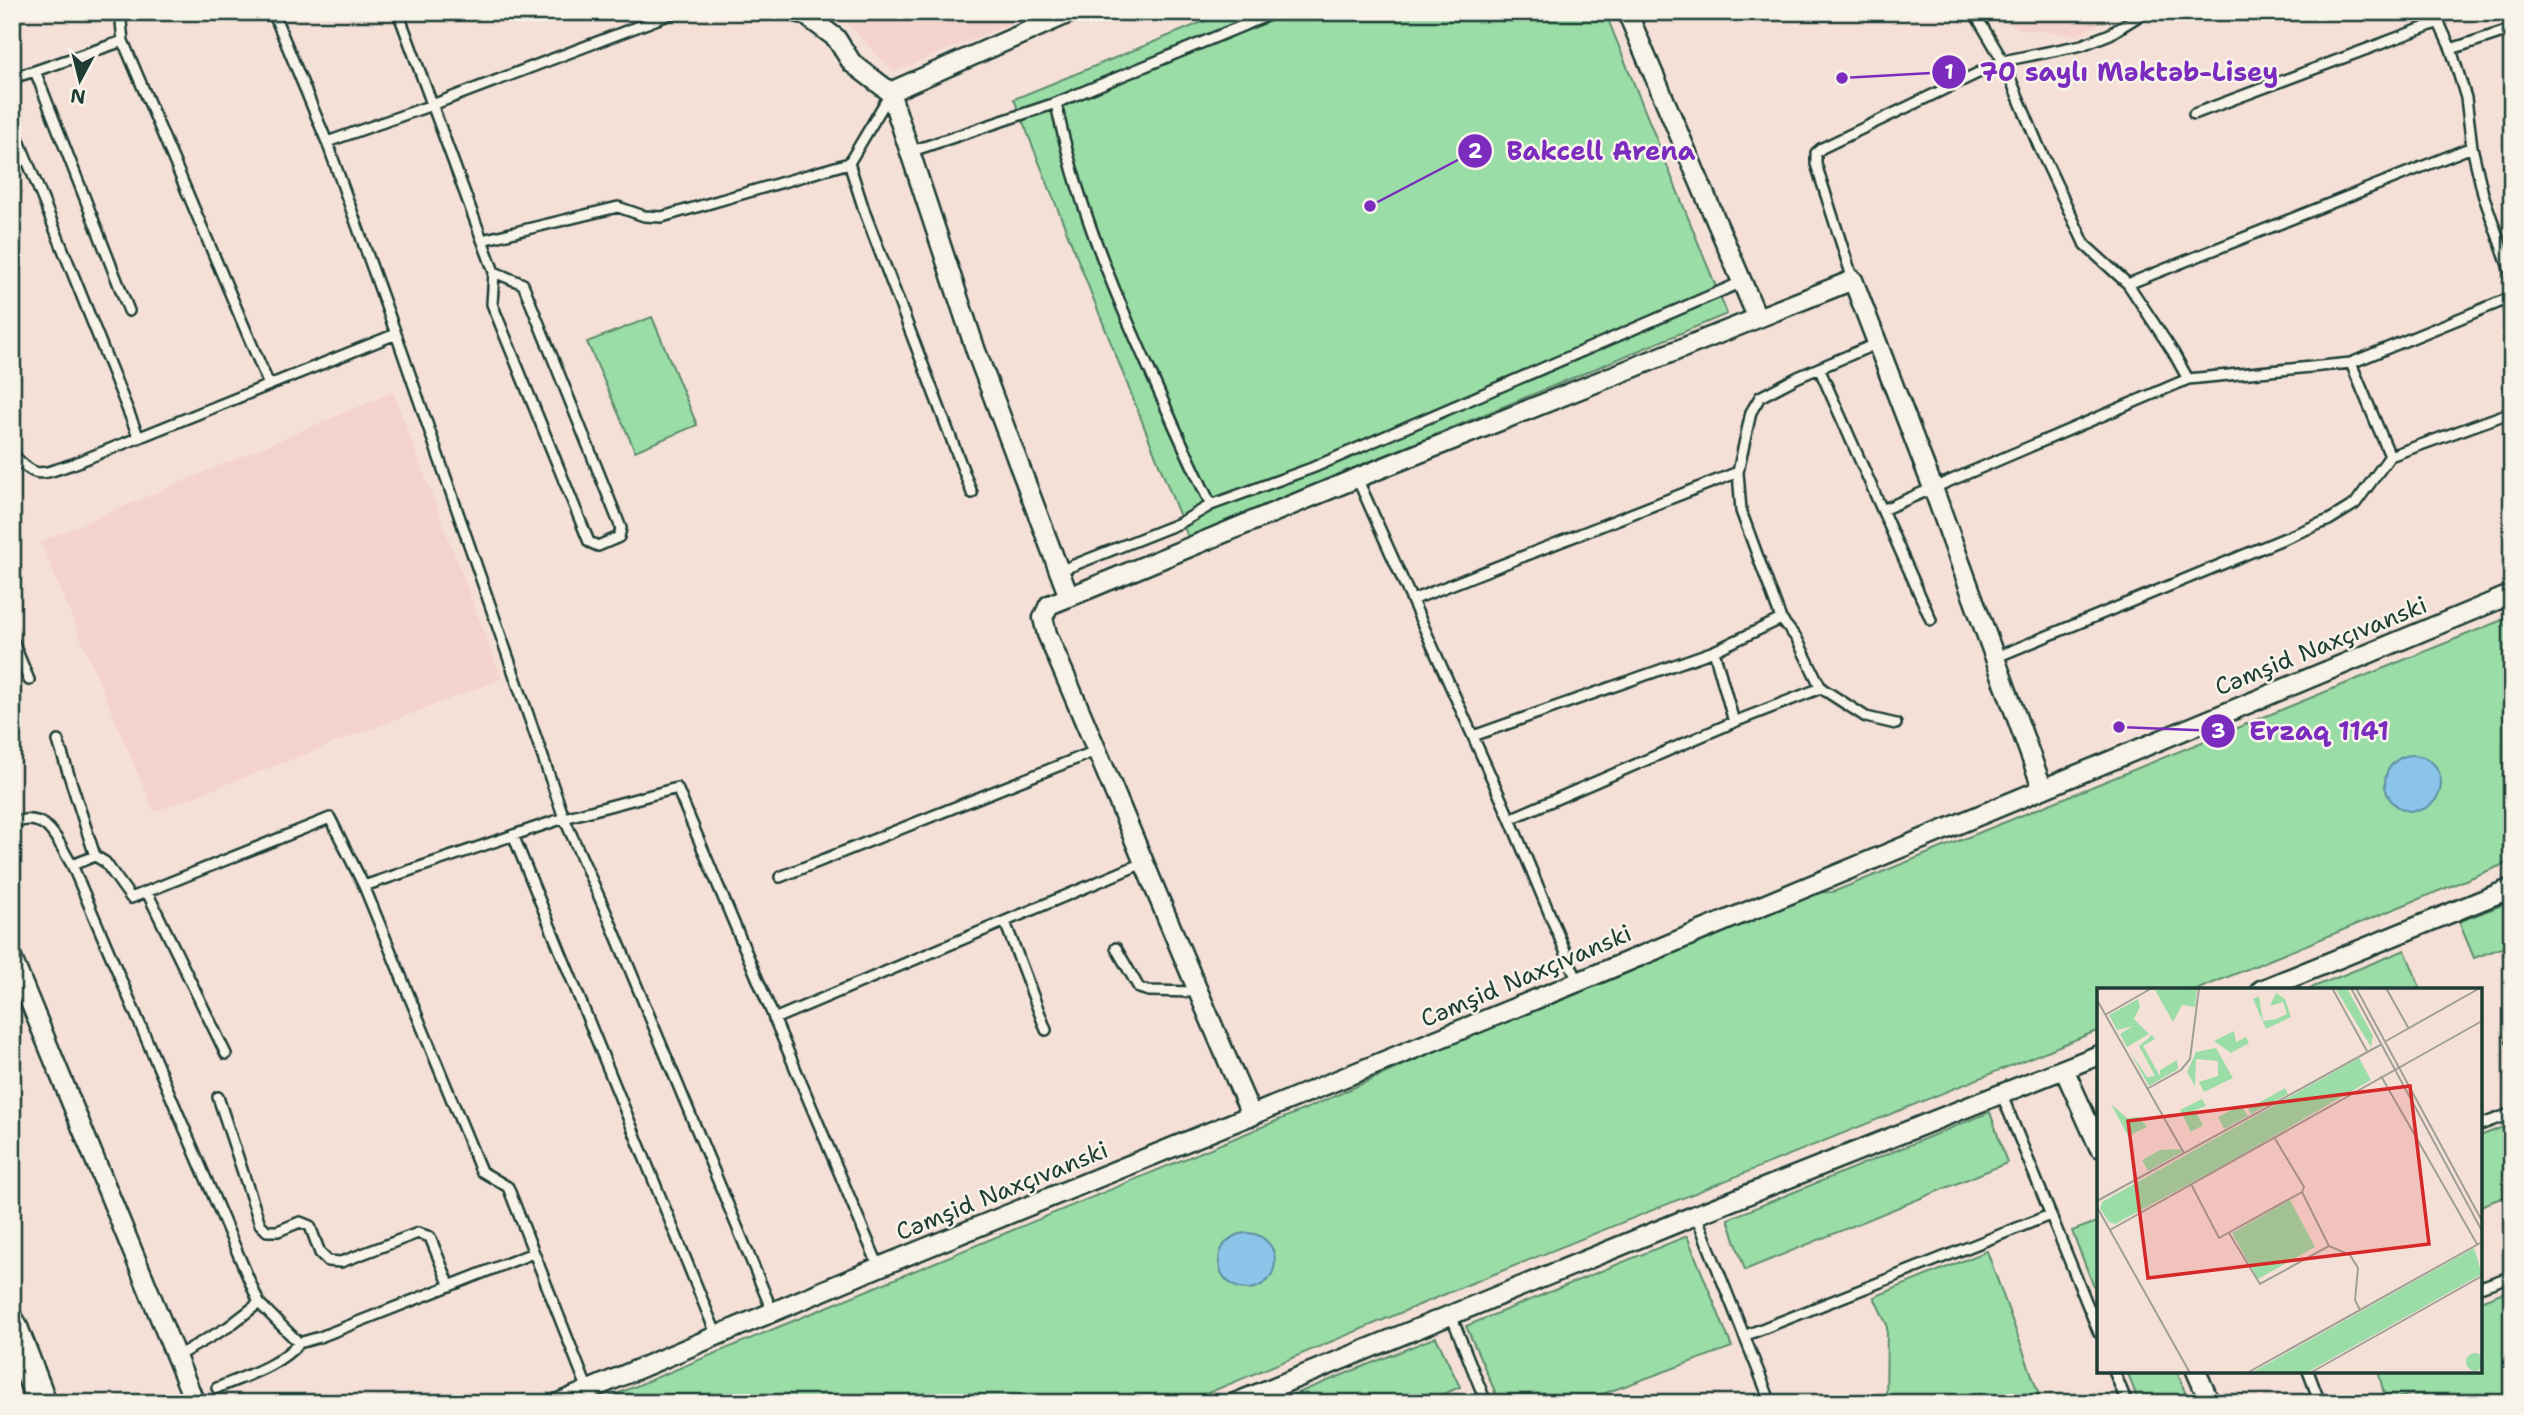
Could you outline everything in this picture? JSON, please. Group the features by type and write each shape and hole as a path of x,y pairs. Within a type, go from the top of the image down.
{"main road":[{"path":"12,1325 42,1403"}],"street":[{"path":"796,12 804,14 836,38 852,63 890,92 976,351 1069,597"},
{"path":"890,92 1072,12"},
{"path":"1627,12 1757,317"},
{"path":"1252,1116 1047,634 1043,618 1049,605 1357,478 1853,280 1933,488 2042,787"},
{"name":"Cəmşid Naxçıvanski","path":"558,1403 880,1267 1578,982 2512,594"},
{"path":"2266,988 2512,888"},
{"path":"12,958 195,1403"},
{"path":"1235,1403 1696,1215 2097,1056"},
{"path":"2064,1069 2093,1122"},
{"path":"2197,1373 2210,1403"}],"lane":[{"path":"120,12 123,41 269,385"},
{"path":"273,12 327,142 564,818 773,1313"},
{"path":"398,12 494,272 492,304 589,542 597,546 620,537 621,528 523,284 494,272"},
{"path":"327,142 676,12"},
{"path":"909,152 1056,103 1276,12"},
{"path":"1974,12 2003,61 2039,147 2085,245 2128,284 2188,379"},
{"path":"1853,280 1816,164 1816,153 2003,61 2082,45 2110,34 2145,12"},
{"path":"2434,12 2451,49 2466,98 2472,147 2483,194 2512,277"},
{"path":"2194,114 2439,22"},
{"path":"2451,49 2512,29"},
{"path":"12,78 123,41"},
{"path":"35,71 129,311"},
{"path":"482,240 618,207 644,216 662,217 849,163 890,92"},
{"path":"1056,103 1064,145 1080,200 1116,295 1211,505"},
{"path":"12,123 139,438"},
{"path":"2128,284 2472,147"},
{"path":"849,163 865,213 972,493"},
{"path":"1058,572 1180,523 1211,505 1312,468 1742,282"},
{"path":"1882,510 2188,379 2351,363 2512,297"},
{"path":"12,453 25,468 40,474 73,464 396,334"},
{"path":"1878,343 1760,397 1751,412 1738,472 1741,511 1781,618 1797,639 1821,688 1866,717 1896,724"},
{"path":"2351,363 2390,456"},
{"path":"1819,368 1931,620"},
{"path":"1994,658 2329,520 2355,504 2390,456 2512,412"},
{"path":"1412,600 1738,472"},
{"path":"1357,478 1510,819 1578,982"},
{"path":"1473,736 1714,651 1781,618"},
{"path":"12,639 29,680"},
{"path":"1714,651 1734,722"},
{"path":"1510,819 1734,722 1821,688"},
{"path":"58,741 95,856 105,862 131,898 330,818 364,886 481,1171 508,1187 588,1390"},
{"path":"780,877 1098,750"},
{"path":"364,886 564,818 677,788 880,1267"},
{"path":"12,823 25,818 38,819 49,829 72,865 259,1303 299,1343"},
{"path":"513,835 717,1336"},
{"path":"72,865 95,856"},
{"path":"774,1019 1143,863"},
{"path":"147,892 226,1054"},
{"path":"1005,922 1046,1030"},
{"path":"1115,947 1139,988 1149,991 1197,992"},
{"path":"2001,1093 2097,1329"},
{"path":"218,1097 260,1224 267,1231 278,1231 300,1222 310,1226 320,1253 328,1261 341,1262 418,1233 430,1237 450,1286"},
{"path":"2482,1124 2512,1113"},
{"path":"1696,1215 1770,1403"},
{"path":"1744,1336 2050,1215"},
{"path":"217,1388 274,1364 286,1357 299,1343 533,1253"},
{"path":"2482,1286 2512,1276"},
{"path":"177,1356 228,1326 259,1303"},
{"path":"1451,1315 1484,1403"},
{"path":"2115,1373 2127,1403"},
{"path":"2309,1373 2320,1403"}],"shaded area":[{"path":"836,12 1038,12 894,72"},
{"path":"1998,12 2119,12 2079,35 2018,29"},
{"path":"393,392 502,679 154,812 40,542"}],"green space":[{"path":"1227,12 1605,12 1727,314 1188,537 1014,99"},
{"path":"652,317 697,425 635,451 587,342"},
{"path":"2512,616 2512,861 2201,988 2097,988 2097,1031 1467,1285 1184,1403 595,1403 1310,1107 1790,893 1833,892"},
{"path":"2512,901 2512,944 2474,958 2459,922"},
{"path":"2405,950 2420,988 2311,988"},
{"path":"1990,1112 2007,1163 1745,1270 1728,1219"},
{"path":"2511,1124 2512,1194 2482,1205 2482,1135"},
{"path":"2097,1222 2097,1295 2072,1231"},
{"path":"1687,1236 1732,1347 1578,1403 1500,1403 1466,1326"},
{"path":"1987,1251 2042,1403 1886,1403 1887,1325 1874,1297"},
{"path":"2512,1289 2512,1403 2416,1403 2413,1394 2386,1401 2379,1373 2482,1373 2482,1300"},
{"path":"1436,1337 1460,1387 1422,1403 1273,1403"},
{"path":"2128,1373 2178,1373 2189,1403 2139,1403"}],"water":[{"path":"2413,755 2424,757 2433,763 2439,772 2439,794 2433,803 2424,809 2413,811 2402,809 2393,803 2387,794 2385,783 2387,772 2393,763 2402,757"},
{"path":"1247,1233 1258,1235 1267,1241 1273,1250 1273,1272 1267,1281 1258,1287 1247,1289 1236,1287 1227,1281 1221,1272 1219,1261 1221,1250 1227,1241 1236,1235"}],"place":[{"name":"70 saylı Məktəb-Lisey","path":"1842,78"},
{"name":"Bakcell Arena","path":"1370,206"},
{"name":"Erzaq 1141","path":"2119,727"}]}
